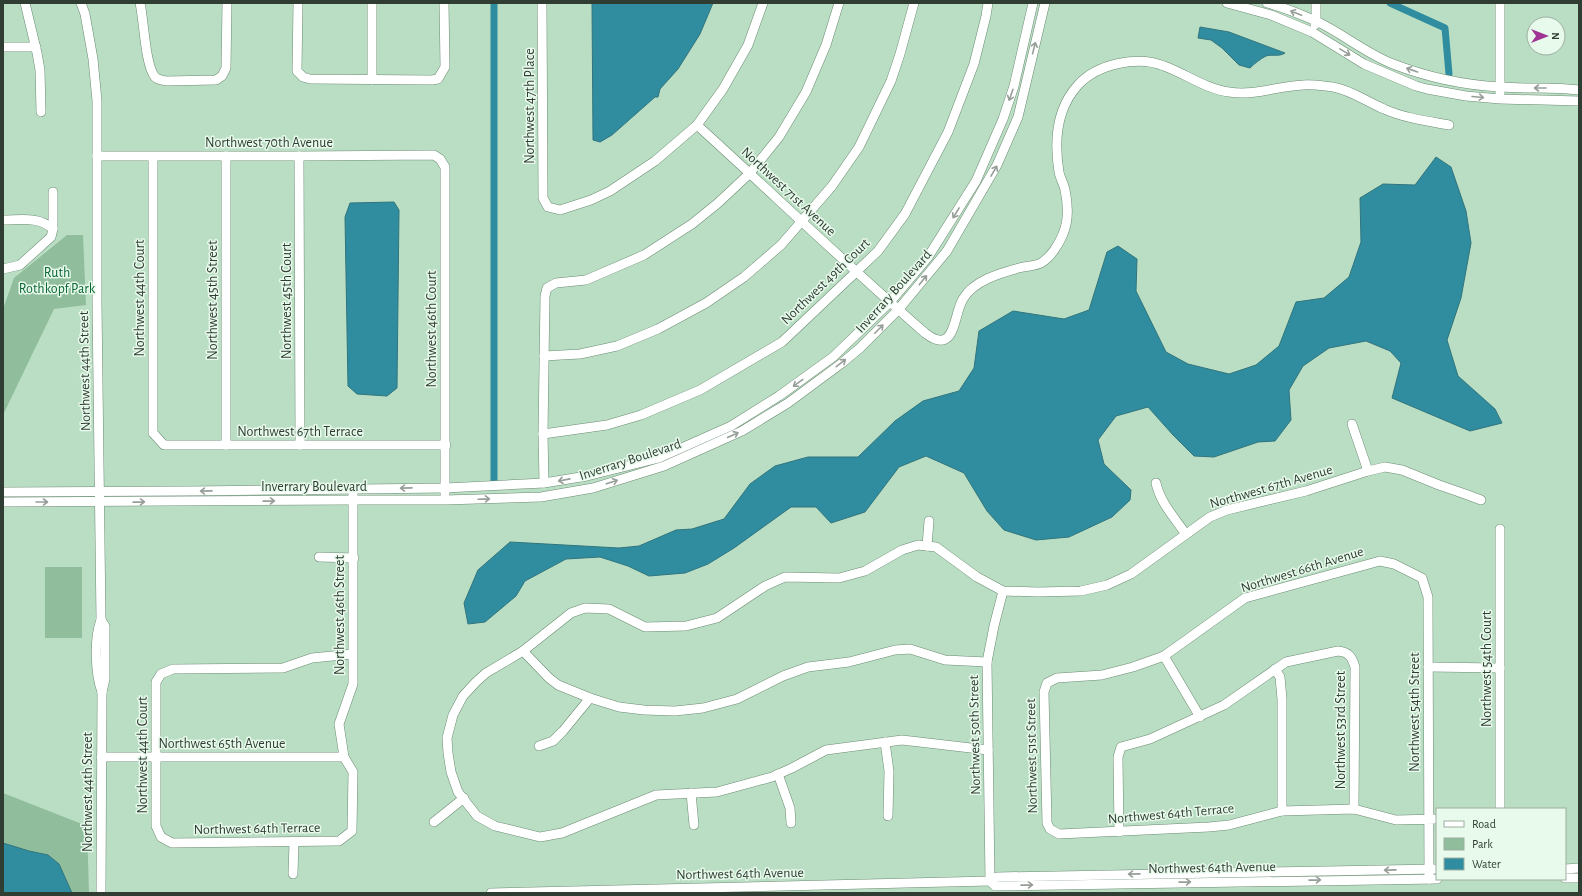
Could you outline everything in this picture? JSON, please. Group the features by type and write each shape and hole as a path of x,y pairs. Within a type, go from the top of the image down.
{"street":[{"path":"25,3 40,70 41,112"},
{"name":"Northwest 44th Street","path":"81,3 85,14 93,59 97,101 97,304 101,620 98,627 97,647 98,680 102,692 101,893"},
{"path":"140,3 150,67 155,77 159,80 216,80 222,76 226,68 226,3"},
{"path":"298,3 297,71 303,77 310,80 438,79 445,67 444,3"},
{"path":"372,3 372,80"},
{"name":"Northwest 47th Place","path":"542,3 543,198 548,207 560,210 591,200 610,191 655,161 696,125"},
{"path":"696,125 723,88 748,45 763,3"},
{"path":"544,484 544,296 547,288 556,283 586,280 644,255 692,224 718,204 750,173 778,137 806,92 826,45 839,3"},
{"path":"544,356 580,354 617,346 658,329 706,303 744,277 781,245 832,186 859,147 891,81 914,3"},
{"name":"Northwest 49th Court","path":"543,434 614,423 641,415 700,390 782,342 856,272 878,250 905,214 948,132 974,64 988,3"},
{"name":"Inverrary Boulevard","path":"3,492 245,491 445,488 544,484 587,476 659,458 731,426 779,396 834,357 890,302 928,257 976,181 1003,119 1014,86 1033,3"},
{"name":"Inverrary Boulevard","path":"3,502 445,500 541,497 593,488 664,466 742,431 788,403 854,353 898,310 947,251 997,165 1018,117 1045,3"},
{"path":"1227,3 1271,15 1312,32 1364,64 1427,89 1466,96 1500,99 1579,101"},
{"path":"1267,3 1316,21 1370,54 1419,73 1468,84 1500,88 1555,88 1579,90"},
{"path":"1312,32 1316,21 1316,3"},
{"path":"1500,3 1500,99"},
{"path":"3,48 36,47"},
{"name":"Northwest 71st Avenue","path":"696,125 898,310 932,339 942,340 948,337 953,330 961,301 970,289 982,281 1017,268 1041,263 1055,250 1064,233 1068,214 1065,189 1059,174 1057,136 1059,118 1068,98 1079,84 1094,72 1112,64 1139,61 1162,65 1215,89 1230,92 1249,93 1303,84 1335,87 1354,94 1385,110 1407,117 1449,125"},
{"path":"1385,73 1389,62"},
{"name":"Northwest 70th Avenue","path":"98,156 434,155 440,159"},
{"name":"Northwest 44th Court","path":"153,156 153,433 157,438"},
{"name":"Northwest 45th Street","path":"226,156 226,445"},
{"name":"Northwest 45th Court","path":"299,156 300,445"},
{"name":"Northwest 46th Court","path":"440,159 445,167 445,500"},
{"path":"3,269 20,265 50,237 53,229 52,192"},
{"path":"3,220 38,220 46,222 53,229"},
{"path":"1352,424 1368,471"},
{"name":"Northwest 67th Terrace","path":"157,438 164,445 446,445"},
{"name":"Northwest 67th Avenue","path":"464,798 458,792 451,772 447,738 453,715 463,696 486,673 523,651 571,613 585,608 609,609 645,627 686,626 716,618 765,586 785,576 839,578 865,571 902,550 918,545 936,547 977,577 1004,591 1081,591 1107,585 1131,574 1185,533 1210,517 1227,510 1306,491 1385,467 1402,470 1481,500"},
{"path":"1156,482 1158,493 1164,504 1185,533"},
{"name":"Northwest 46th Street","path":"352,831 353,772 344,757 339,724 353,684 354,489"},
{"path":"245,491 245,501"},
{"path":"927,546 929,521"},
{"name":"Northwest 54th Court","path":"1500,528 1500,808"},
{"path":"319,557 354,558"},
{"name":"Northwest 66th Avenue","path":"1047,683 1057,678 1102,675 1133,667 1164,656 1245,598 1380,561 1394,564"},
{"name":"Northwest 54th Street","path":"1394,564 1422,578 1428,596 1428,666 1433,874"},
{"name":"Northwest 50th Street","path":"990,881 987,662 994,626 1004,591"},
{"path":"523,651 549,678 558,685 590,698 619,707 644,710 675,711 703,708 737,699 783,676 808,667 849,662 895,650 910,649 945,660 987,662"},
{"name":"Northwest 53rd Street","path":"1275,668 1294,659 1338,651 1347,653 1353,659 1355,667 1354,809"},
{"name":"Northwest 44th Court","path":"161,837 156,826 156,682 161,674 173,669 283,668 312,658 353,654"},
{"path":"1164,656 1200,717"},
{"path":"1428,666 1500,668"},
{"path":"1119,832 1118,757 1121,747 1150,739 1224,705 1275,668 1280,677 1282,699 1282,811"},
{"name":"Northwest 51st Street","path":"1047,683 1044,692 1047,823 1050,829"},
{"path":"539,746 553,741 590,698"},
{"path":"434,822 464,798 477,816 495,826 540,837 562,833 656,795 717,792 778,774 826,750 902,740 988,750"},
{"path":"885,742 889,771 888,816"},
{"name":"Northwest 65th Avenue","path":"101,757 344,757"},
{"path":"778,774 790,808 791,823"},
{"path":"691,793 694,825"},
{"name":"Northwest 64th Terrace","path":"1050,829 1059,834 1119,832 1229,824 1282,811 1354,809 1396,820 1432,819"},
{"name":"Northwest 64th Terrace","path":"161,837 172,843 339,841 352,831"},
{"path":"293,874 294,842"},
{"path":"1566,869 1579,868"},
{"name":"Northwest 64th Avenue","path":"491,893 990,881 997,877 1433,874"},
{"path":"1566,878 1579,878"}],"green space":[{"name":"Ruth Rothkopf Park","path":"67,235 83,235 86,305 54,309 3,415 3,309 14,278"},
{"path":"45,567 82,567 82,638 45,638"},
{"path":"3,793 87,826 89,893 3,893"}],"water":[{"path":"592,3 713,3 700,34 678,69 660,89 658,97 655,97 612,135 600,142 593,140"},
{"path":"1200,27 1229,32 1285,53 1266,56 1250,68 1239,65 1222,48 1211,40 1198,38"},
{"path":"1436,157 1451,167 1466,211 1471,243 1461,298 1447,340 1458,376 1495,409 1502,423 1470,431 1392,398 1401,363 1390,351 1366,341 1329,348 1303,366 1289,390 1291,420 1275,441 1258,442 1214,457 1194,456 1148,407 1116,416 1098,440 1104,464 1131,490 1130,500 1112,517 1069,537 1036,540 1004,530 987,511 964,473 926,456 899,467 865,512 831,523 816,507 791,507 734,548 708,564 685,573 649,576 628,566 600,557 566,559 525,581 516,596 485,622 468,624 464,603 478,570 510,542 619,548 639,546 676,530 692,529 724,519 750,484 775,466 808,457 858,457 895,421 923,401 959,391 974,368 979,331 1013,311 1064,319 1089,310 1107,252 1118,246 1137,259 1136,291 1166,352 1188,364 1229,374 1256,365 1279,346 1296,302 1324,298 1349,277 1361,242 1360,198 1383,184 1415,185"},
{"path":"394,202 399,210 397,388 387,396 357,394 348,386 345,217 350,203"},
{"path":"3,843 48,855 59,864 72,893 3,893"}],"waterway":[{"path":"494,3 494,481"},
{"path":"1390,3 1445,28 1449,74"}]}
